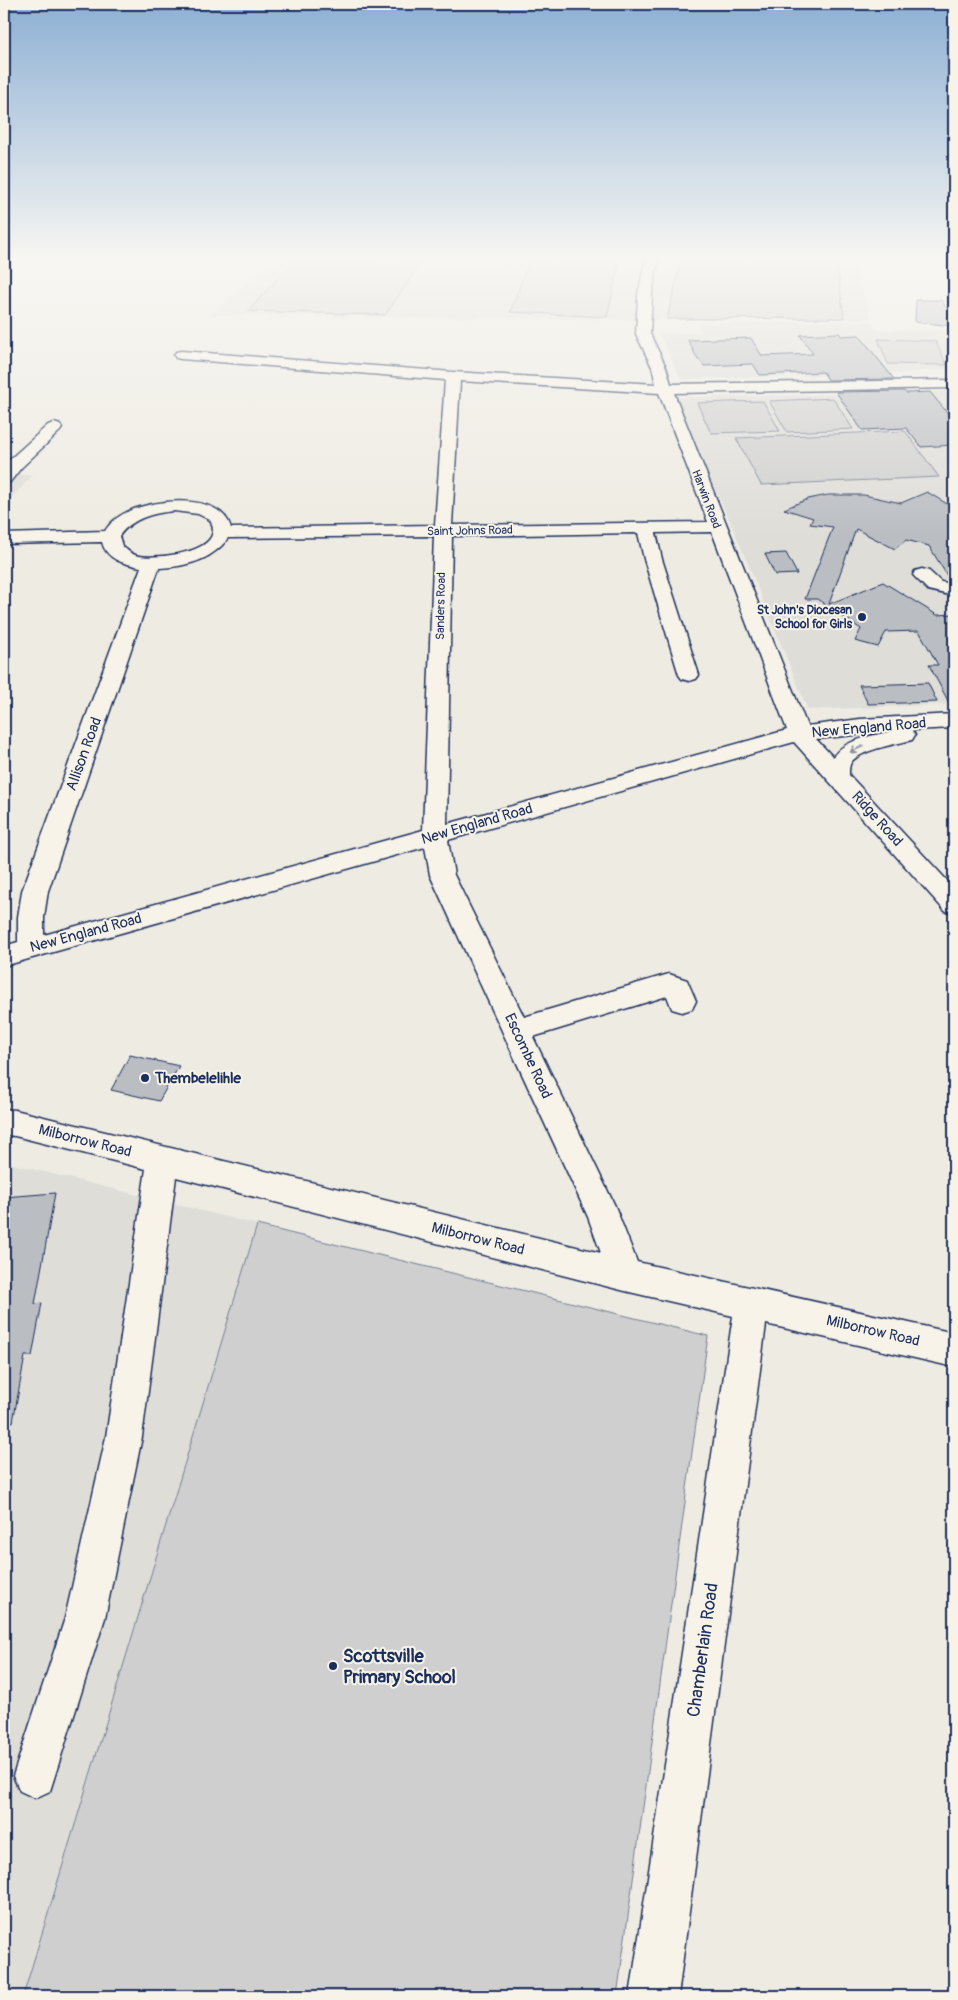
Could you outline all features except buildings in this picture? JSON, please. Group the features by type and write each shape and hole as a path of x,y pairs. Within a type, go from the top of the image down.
{"street":[{"name":"Harwin Road","path":"651,351 659,367 665,390 717,527 799,734"},
{"path":"182,355 665,390 954,384"},
{"name":"Sanders Road","path":"436,836 443,532 453,376"},
{"path":"4,478 9,463 54,428"},
{"path":"174,506 205,511 216,517 222,525 222,533 214,545 198,555 176,561 152,563 128,559 113,549 110,536 115,527 126,518 148,510 174,506"},
{"name":"Saint Johns Road","path":"222,533 443,532 717,527"},
{"path":"646,528 653,559 689,675"},
{"path":"4,539 110,536"},
{"name":"Allison Road","path":"31,948 31,917 35,891 152,563"},
{"path":"922,575 934,586 954,590"},
{"path":"838,776 837,768 845,755 864,746 954,721"},
{"name":"New England Road","path":"4,956 799,734 860,726 954,721"},
{"name":"Ridge Road","path":"799,734 954,904"},
{"name":"Escombe Road","path":"436,836 442,875 604,1216 625,1275"},
{"path":"516,1031 669,985 676,988 682,1001"},
{"name":"Milborrow Road","path":"4,1122 625,1275 954,1350"},
{"path":"34,1776 85,1618 124,1437 163,1160"},
{"name":"Chamberlain Road","path":"654,1996 752,1304"}],"shaded area":[{"path":"667,351 954,351 954,369 884,374 681,379"},
{"path":"883,351 940,351 947,365 888,364"},
{"name":"St John's Diocesan School for Girls","path":"954,391 954,704 808,710 734,530 673,398"},
{"path":"833,398 853,429 787,432 769,401"},
{"path":"763,401 780,431 711,433 697,403"},
{"path":"905,431 939,477 761,485 736,438"},
{"path":"4,473 32,476 4,506"},
{"name":"Scottsville Primary School","path":"4,1162 708,1336 617,1996 4,1996"},
{"name":"Scottsville Primary School","path":"257,1225 708,1336 617,1996 23,1996"}],"place":[{"name":"St John's Diocesan School for Girls","path":"862,617"},
{"name":"Thembelelihle","path":"145,1078"},
{"name":"Scottsville Primary School","path":"333,1666"}]}
